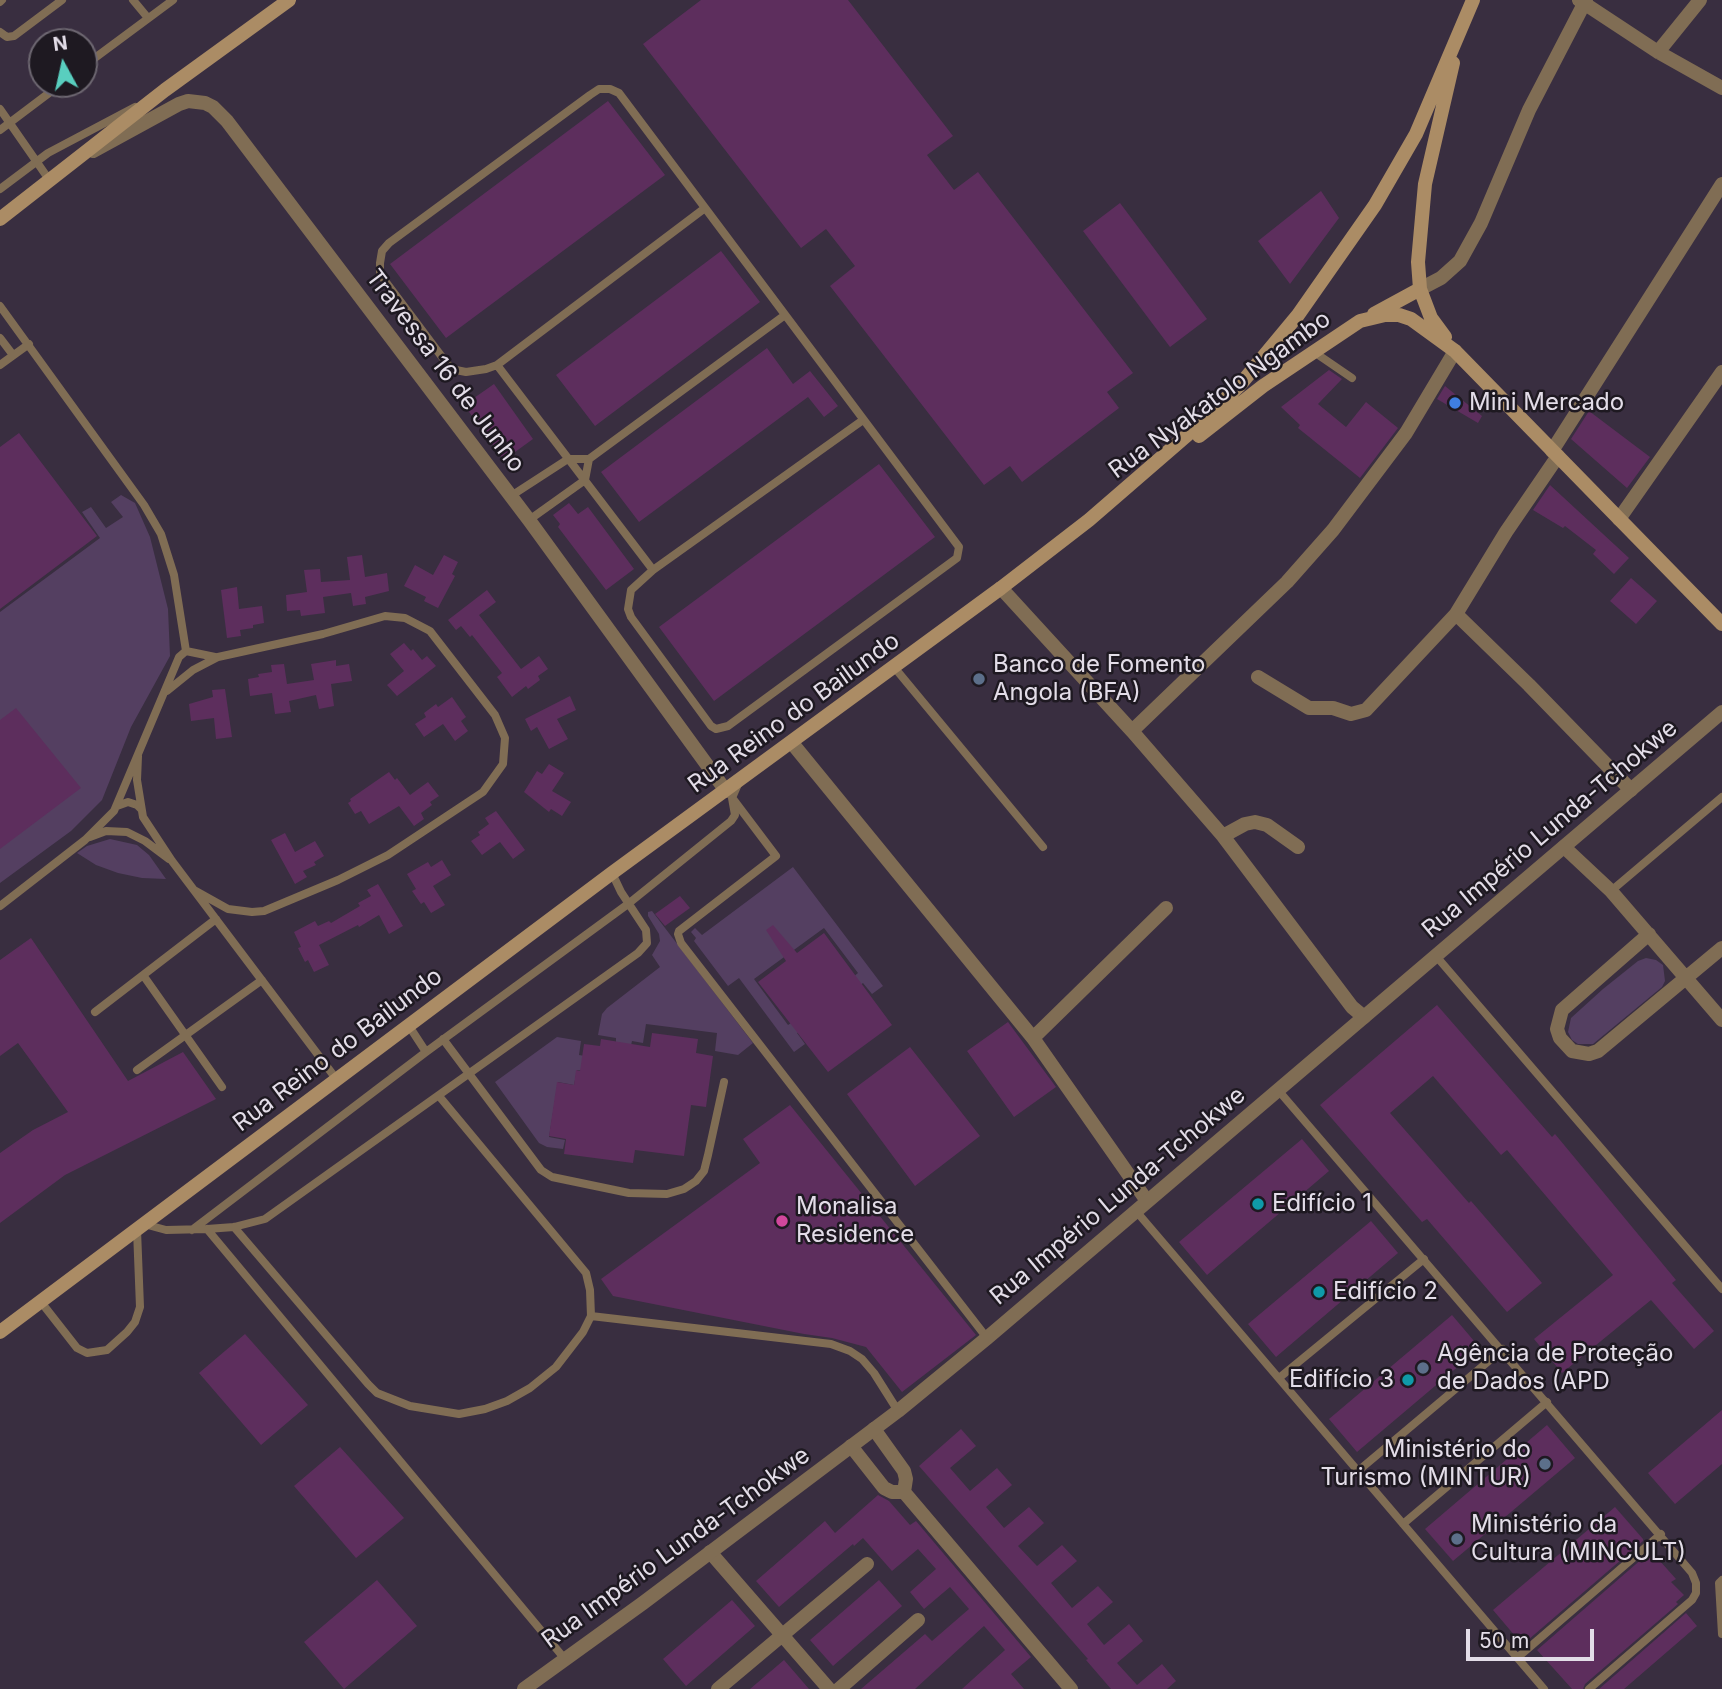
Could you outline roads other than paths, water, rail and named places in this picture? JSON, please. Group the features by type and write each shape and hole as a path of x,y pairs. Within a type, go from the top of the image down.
{"main road":[{"path":"0,219 165,90 289,0"},
{"name":"Rua Reino do Bailundo","path":"0,1332 612,873 729,795 739,782 1090,520 1193,430 1239,386 1298,315 1375,205 1416,134 1473,0"},
{"name":"Rua Nyakatolo Ngambo","path":"1455,351 1431,318 1420,289 1418,262 1425,184 1461,28"},
{"path":"1360,321 1420,289"},
{"name":"Rua Nyakatolo Ngambo","path":"1090,520 1263,386 1360,321 1399,315 1423,325 1455,351 1722,624"}],"street":[{"path":"1658,52 1700,0"},
{"path":"1420,289 1441,278 1460,261 1481,223 1529,110 1583,1 1658,52 1722,88"},
{"name":"Travessa 16 de Junho","path":"76,161 179,104 198,101 213,107 249,148 530,520 729,795"},
{"path":"1258,677 1309,708 1333,708 1351,714 1366,710 1455,614 1722,184"},
{"path":"1132,731 1287,582 1333,530 1406,433 1455,351"},
{"path":"1619,519 1722,372"},
{"path":"1001,588 1132,731 1223,836 1352,1007 1364,1017"},
{"path":"1455,614 1529,685 1631,790"},
{"name":"Rua Império Lunda-Tchokwe","path":"524,1689 898,1411 1722,712"},
{"path":"792,743 1033,1038 1141,1206"},
{"path":"1223,836 1255,822 1266,825 1298,847"},
{"path":"1564,847 1611,891 1722,1020"},
{"path":"1033,1038 1166,908"},
{"path":"1649,934 1562,1010 1557,1029 1565,1045 1580,1053 1598,1051 1722,948"},
{"path":"0,1327 17,1320"},
{"path":"874,1429 904,1471 904,1492 1068,1688"},
{"path":"851,1446 884,1488 892,1492 904,1492"},
{"path":"710,1552 829,1689"},
{"path":"718,1689 867,1564"},
{"path":"839,1689 918,1620"}],"lane":[{"path":"0,32 8,37 13,36 62,0"},
{"path":"132,0 148,18"},
{"path":"98,56 173,0"},
{"path":"705,208 497,365 485,369 467,372 448,365 380,272 382,251 389,243 599,89 620,93 960,547 959,555 728,726 722,729 711,726 631,617 628,609 631,590 653,570 863,420"},
{"path":"0,189 48,153 165,90"},
{"path":"0,130 42,98"},
{"path":"0,109 50,181"},
{"path":"0,306 144,505 161,534 174,575 190,652 199,660 195,669"},
{"path":"511,496 568,459 589,459 785,315"},
{"path":"0,338 13,355"},
{"path":"0,365 29,344"},
{"path":"1314,352 1352,379"},
{"path":"497,365 653,570"},
{"path":"530,520 585,480 589,459"},
{"path":"167,691 195,669 218,657 323,634 385,616 405,618 430,631 495,715 505,738 503,764 483,793 388,855 338,880 264,911 228,909 194,890"},
{"path":"172,861 115,824 116,809 181,654 190,652 218,657"},
{"path":"179,660 183,669 195,669"},
{"path":"894,667 1043,847"},
{"path":"85,840 106,831 124,831 139,827 142,813 136,773 138,756"},
{"path":"192,1230 443,1038 628,904 732,821 735,815 729,795"},
{"path":"729,795 776,856 679,931 681,943 987,1338"},
{"path":"1611,891 1722,797"},
{"path":"0,906 85,840 116,809 128,802 137,805 172,861 337,1080"},
{"path":"41,1301 77,1348 87,1353 107,1350 135,1322 139,1307 141,1227 192,1230 234,1227 265,1219 642,949 647,943 646,930 628,904 612,873"},
{"path":"95,1012 216,919"},
{"path":"1436,956 1722,1289"},
{"path":"143,975 222,1087"},
{"path":"137,1070 262,980"},
{"path":"409,1026 426,1052"},
{"path":"443,1038 541,1170 552,1177 629,1194 667,1194 684,1189 696,1181 704,1171 724,1082"},
{"path":"1278,1090 1503,1349 1692,1573 1696,1583 1696,1593 1692,1600 1589,1689"},
{"path":"234,1227 377,1393 410,1406 459,1414 507,1401 530,1388 556,1367 583,1332 591,1316 586,1273 439,1096"},
{"path":"1141,1206 1279,1378 1544,1689"},
{"path":"207,1229 564,1658"},
{"path":"1279,1378 1424,1259"},
{"path":"591,1316 831,1344 862,1359 898,1411"},
{"path":"1358,1471 1503,1349"},
{"path":"1403,1524 1547,1402"},
{"path":"1517,1658 1661,1534"},
{"path":"1722,1580 1719,1583 1722,1634"}],"place":[{"name":"Mini Mercado","path":"1455,403"},
{"name":"Banco de Fomento Angola (BFA)","path":"979,679"},
{"name":"Edifício 1","path":"1258,1204"},
{"name":"Monalisa Residence","path":"782,1221"},
{"name":"Edifício 2","path":"1319,1292"},
{"name":"Agência de Proteção de Dados (APD","path":"1423,1368"},
{"name":"Edifício 3","path":"1408,1380"},
{"name":"Ministério do Turismo (MINTUR)","path":"1545,1464"},
{"name":"Ministério da Cultura (MINCULT)","path":"1457,1539"}]}
